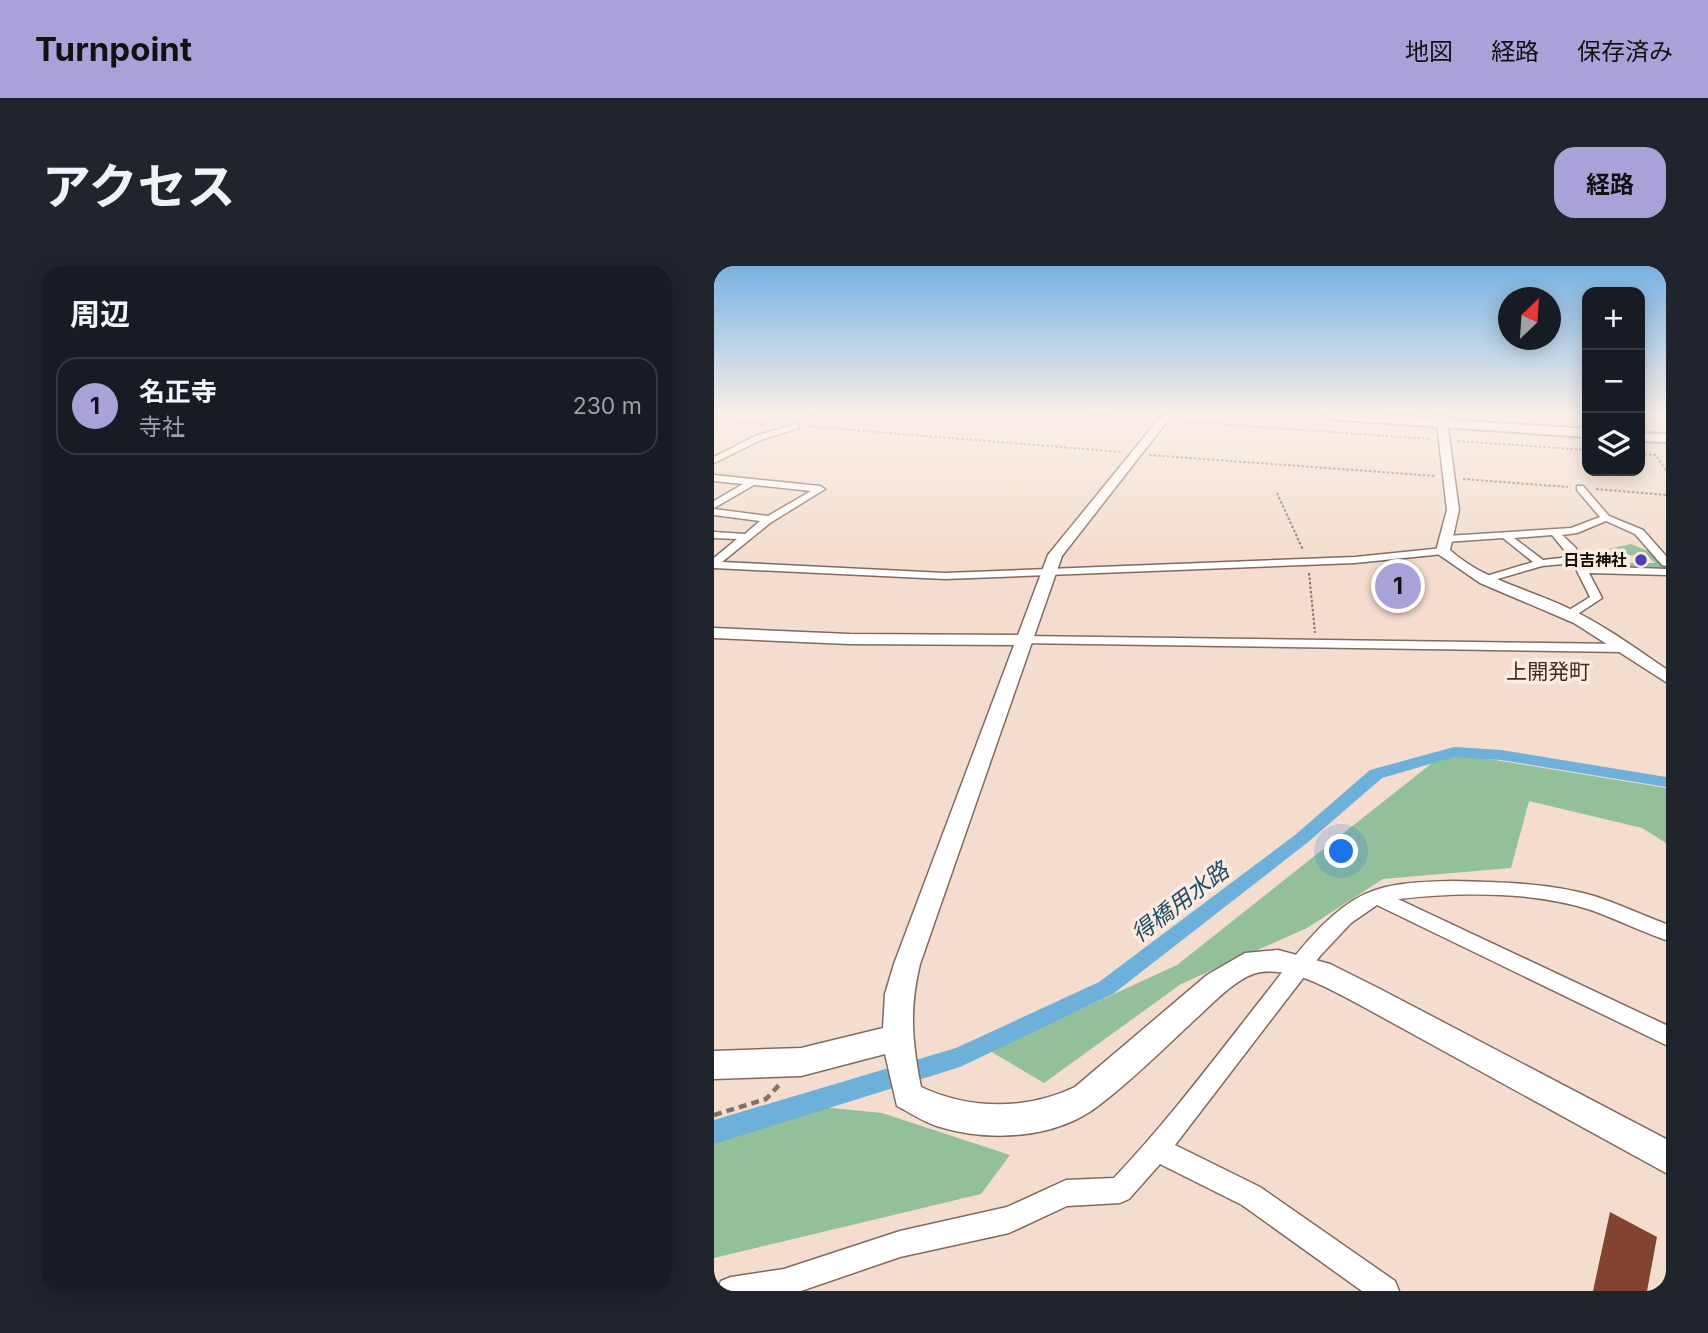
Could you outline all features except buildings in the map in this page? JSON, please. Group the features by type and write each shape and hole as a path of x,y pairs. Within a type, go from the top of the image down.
{"street":[{"path":"1127,463 1062,544 1047,573 907,964 899,994 899,1049 908,1096 940,1112 985,1120 1030,1118 1056,1112 1086,1097 1226,978 1254,961 1278,961 1320,972 1370,997 1666,1157"},
{"path":"1445,463 1454,510 1445,545"},
{"path":"714,478 820,489 747,537 714,564"},
{"path":"714,505 752,482"},
{"path":"1580,488 1606,518 1639,532 1666,563"},
{"path":"714,512 772,520"},
{"path":"714,564 905,575 1047,573 1308,562 1573,531 1606,518"},
{"path":"1554,532 1571,549 1596,598 1570,615"},
{"path":"714,535 747,537"},
{"path":"1507,537 1541,563"},
{"path":"1445,545 1462,566 1570,615 1666,677"},
{"path":"1487,579 1541,563 1666,572"},
{"path":"714,633 849,639 1623,648"},
{"path":"731,1291 784,1283 900,1244 1009,1220 1066,1193 1120,1190 1158,1150 1298,966 1331,931 1376,897 1466,888 1510,891 1590,902 1666,932"},
{"path":"1376,897 1666,1035"},
{"path":"714,1065 801,1062 899,1049"},
{"path":"1158,1150 1251,1196 1385,1291"}],"path":[{"path":"1263,463 1666,495"},
{"path":"1277,493 1308,562 1316,644"},
{"path":"714,1115 766,1099 801,1062"}],"green space":[{"path":"1631,544 1653,553 1666,569 1616,568 1608,563 1655,563 1647,555 1612,556 1594,552"},
{"path":"1446,752 1666,788 1666,843 1642,828 1529,801 1511,868 1383,879 1307,928 1181,984 1044,1083 990,1051 1177,965"},
{"path":"813,1106 882,1113 1010,1155 981,1194 714,1258 714,1137"}],"waterway":[{"name":"得橋用水路","path":"714,1132 960,1057 1106,988 1301,839 1376,774 1454,752 1501,755 1666,782"}],"place":[{"name":"日吉神社","path":"1641,560"},
{"name":"名正寺","path":"1398,586"}],"district":[{"name":"上開発町","path":"1548,671"}]}
